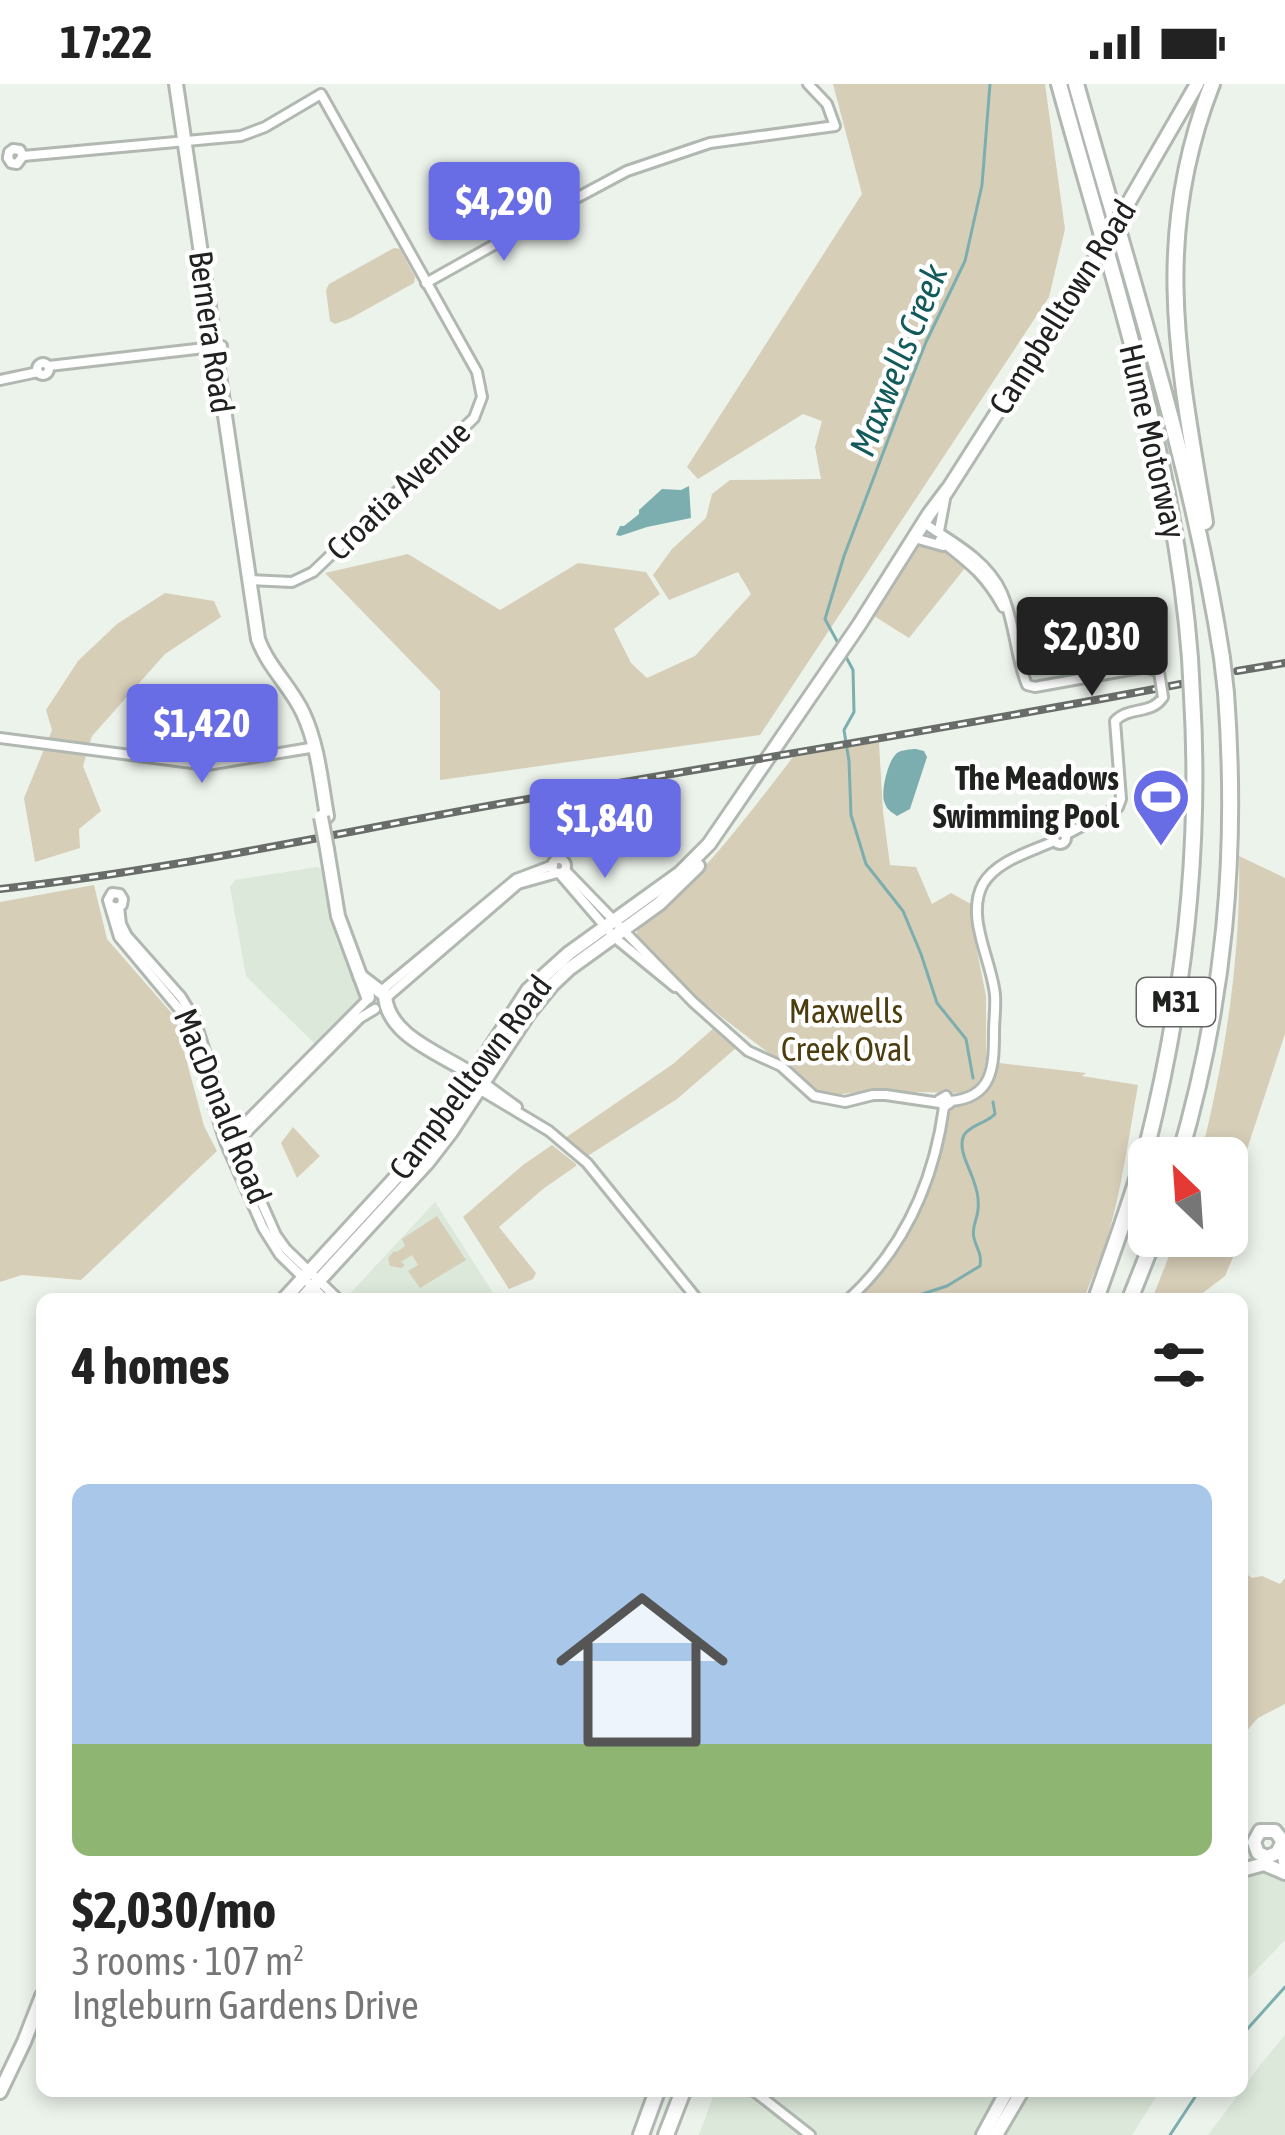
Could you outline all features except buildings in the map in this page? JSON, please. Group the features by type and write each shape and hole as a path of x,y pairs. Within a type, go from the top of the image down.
{"highway":[{"name":"Hume Motorway","path":"1058,84 1155,431 1179,559 1192,696 1192,857 1171,1036 1147,1144 1098,1293"},
{"name":"Hume Motorway","path":"1076,84 1177,444 1214,609 1226,693 1231,798 1223,950 1205,1066 1186,1137"},
{"path":"1212,84 1197,124 1180,198 1173,286 1182,378 1217,598 1214,609"},
{"path":"1132,1293 1147,1257"},
{"path":"640,2135 655,2097"},
{"path":"670,2135 682,2097"}],"main road":[{"name":"Bernera Road","path":"180,84 258,639 301,709 330,848 338,916 360,976 377,1000"},
{"name":"Campbelltown Road","path":"292,1293 311,1279 431,1139 475,1081 529,990 555,965 614,929 680,873 724,824 925,530 1093,262 1194,84"},
{"path":"377,1000 422,1051"},
{"path":"377,1000 422,1051 475,1081"},
{"path":"409,1035 475,1081"},
{"name":"Campbelltown Road","path":"305,1293 311,1279"},
{"path":"1248,1849 1258,1833 1268,1829 1279,1835 1285,1862"},
{"path":"1254,1842 1256,1851 1285,1872"},
{"path":"1248,1866 1276,1853 1281,1844"},
{"path":"1248,1868 1264,1864 1285,1872"},
{"path":"0,2092 36,2012"},
{"path":"983,2135 1004,2097"},
{"path":"997,2135 1019,2097"}],"street":[{"path":"426,283 627,170 710,142 835,126 827,104 808,84"},
{"name":"Croatia Avenue","path":"188,141 249,134 321,94 479,377 483,392 478,413 313,572 292,582 254,587"},
{"path":"4,159 15,165 23,156 188,141"},
{"path":"0,380 38,372 42,363 49,366 218,347"},
{"path":"925,530 981,572 1006,613"},
{"path":"558,870 614,929 668,974 681,992 748,1051 781,1066 814,1096 845,1102 886,1095 945,1104 979,1091 993,1067 995,994 979,921 980,891 994,871 1054,841 1056,833 1065,835 1118,808 1115,721 1122,714 1155,706 1163,697 1159,673 1146,668 1030,687 992,576 979,562 925,530"},
{"path":"0,737 207,764 310,741"},
{"path":"230,1143 377,1000 518,884 558,870"},
{"path":"230,1143 289,1080 516,879 558,870"},
{"name":"MacDonald Road","path":"115,907 119,937 188,1022 230,1143 276,1235 321,1293"},
{"path":"455,930 480,916"},
{"path":"289,1080 320,1059"},
{"path":"475,1081 570,1148 596,1173 692,1293"},
{"path":"854,1293 891,1252 922,1197 945,1104"},
{"name":"MacDonald Road","path":"311,1279 330,1293"},
{"path":"762,2097 810,2135"}],"shaded area":[{"path":"317,867 326,870 336,939 363,1002 317,1046 246,976 230,887 235,880"},
{"path":"435,1202 493,1293 351,1293"},
{"path":"1254,1842 1254,1849 1285,1872 1285,1940 1248,1979 1248,1849"},
{"path":"1285,2035 1285,2135 1208,2135 1236,2097 1248,2097 1248,2081"},
{"path":"713,2097 1156,2097 1132,2135 699,2135"}],"green space":[{"path":"833,84 1045,84 1065,229 1049,297 760,735 440,780 440,691 325,573 408,554 500,610 578,563 646,572 660,594 614,629 631,663 647,678 695,656 751,594 738,572 669,600 653,575 672,549 706,518 712,494 730,480 821,479 815,447 822,421 803,414 698,479 687,467 862,194"},
{"path":"400,249 414,283 351,318 335,324 330,321 329,284"},
{"path":"923,544 943,550 965,568 909,638 874,616"},
{"path":"165,593 214,601 221,617 165,654 92,736 83,766 101,811 79,829 80,848 35,862 24,798 52,730 46,710 78,661 117,624"},
{"name":"Maxwells Creek Oval","path":"879,742 890,865 916,867 932,904 951,893 971,904 986,996 986,1060 977,1084 965,1093 868,1091 824,1096 702,1001 636,937 638,929 721,848 793,757"},
{"path":"1239,856 1285,878 1285,1034 1248,1146 1248,1137 1205,1137 1230,1008"},
{"path":"94,885 107,939 175,1017 204,1126 217,1151 81,1280 22,1275 0,1282 0,902"},
{"path":"715,1027 736,1048 677,1099 586,1157 565,1138 673,1064"},
{"path":"999,1063 1086,1073 1082,1076 1138,1085 1113,1218 1086,1293 863,1293 895,1254 923,1204 951,1110 985,1087"},
{"path":"293,1127 320,1156 297,1178 281,1143"},
{"path":"552,1145 576,1166 499,1227 536,1273 533,1279 509,1289 463,1217"},
{"path":"437,1216 466,1260 420,1288 408,1271 418,1265 412,1255 401,1262 405,1265 401,1268 390,1266 388,1258 405,1246 402,1239"},
{"path":"1169,1257 1233,1257 1225,1276 1203,1293 1154,1293"},
{"path":"1248,1575 1280,1584 1285,1578 1285,1704 1258,1718 1248,1729"}],"water":[{"path":"689,486 691,518 616,535 662,489"},
{"path":"916,749 927,757 910,809 897,816 884,801 886,776 897,753"}],"waterway":[{"name":"Maxwells Creek","path":"838,643 825,619 844,556 926,342 965,261 982,185 990,84"},
{"name":"Maxwells Creek","path":"845,655 853,670 854,712 844,730 851,815 866,864 903,911 937,1003 966,1039 973,1078"},
{"path":"925,1293 980,1266 973,1234 978,1196 962,1140 995,1114 993,1102"},
{"path":"1248,2028 1285,1987"},
{"path":"1170,2135 1195,2097"}],"railway":[{"path":"1237,671 1285,663"},
{"path":"0,889 192,861 1181,684"}],"place":[{"name":"The Meadows Swimming Pool","path":"1161,848"}]}
